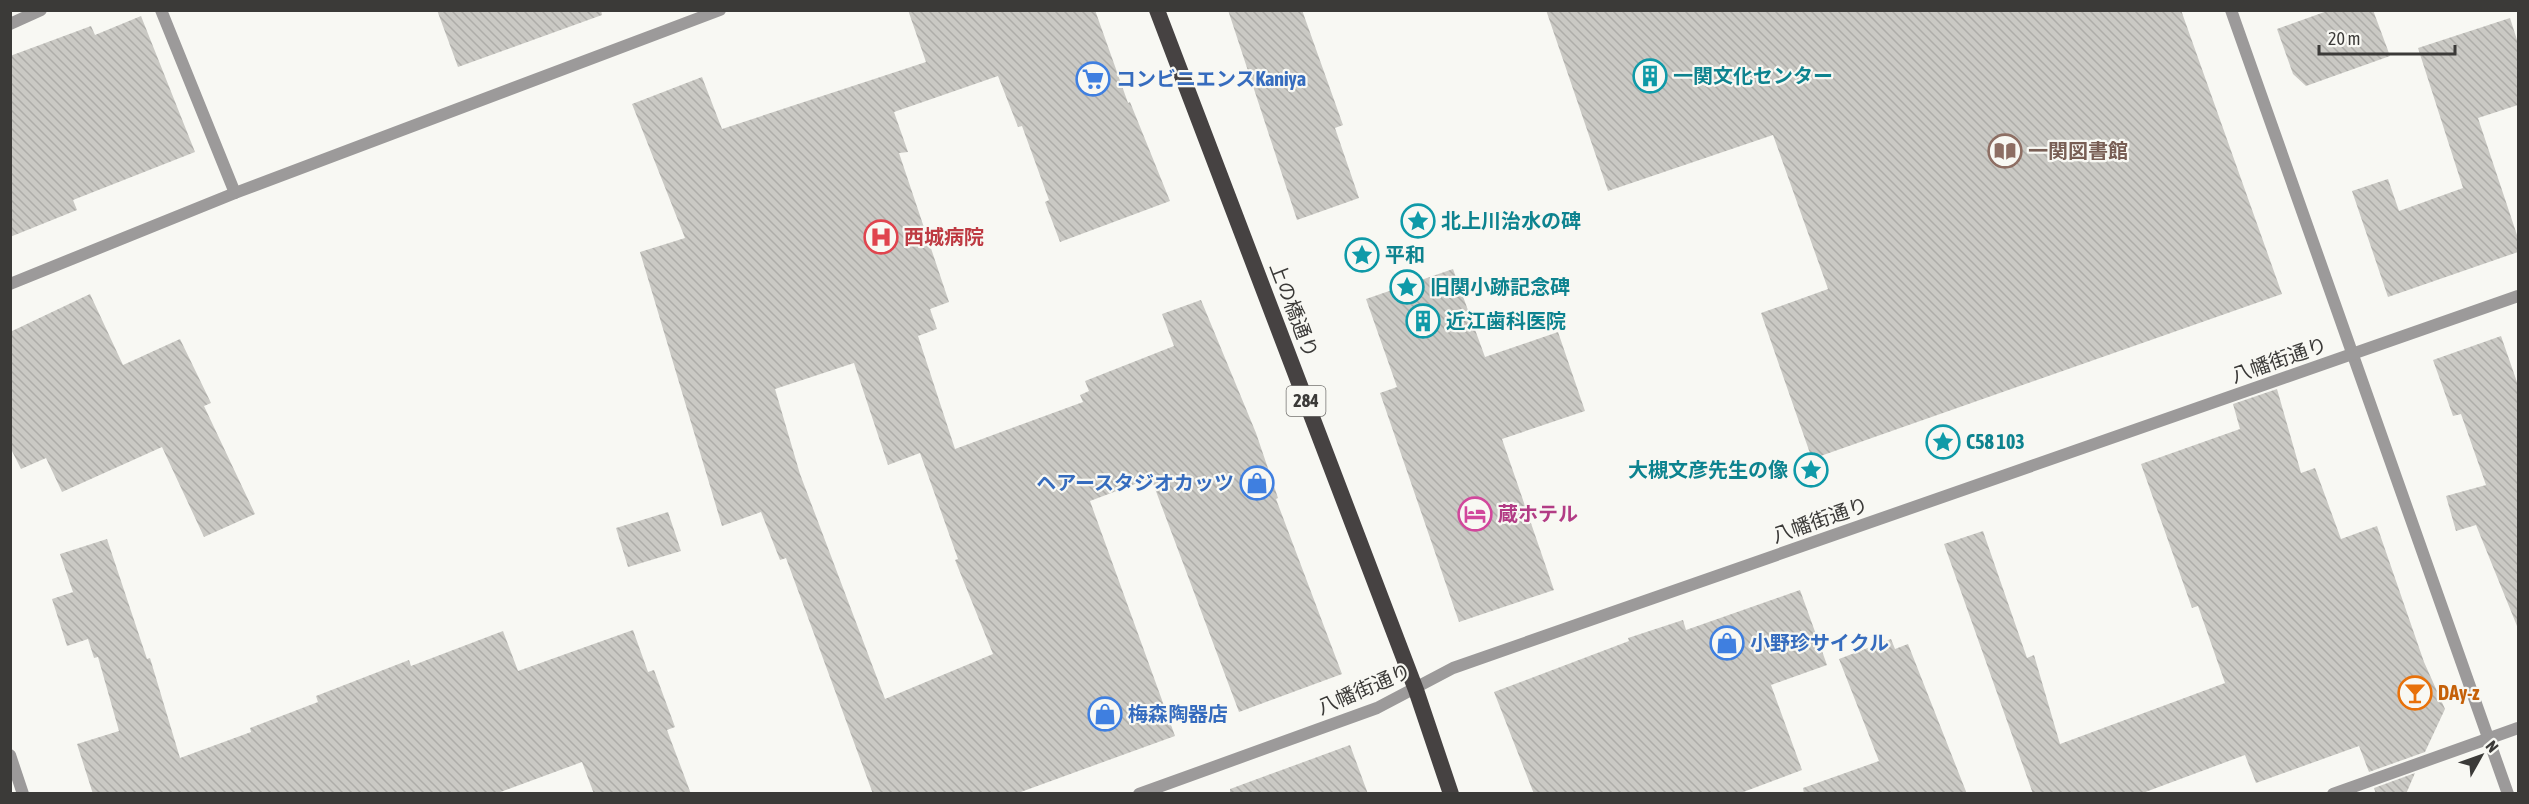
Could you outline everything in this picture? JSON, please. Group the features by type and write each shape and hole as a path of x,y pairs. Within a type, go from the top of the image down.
{"highway":[{"name":"上の橋通り","path":"1157,10 1416,690 1451,794"}],"street":[{"path":"10,24 41,10"},
{"path":"161,10 235,193"},
{"path":"10,284 235,193 720,10"},
{"path":"2231,10 2508,794"},
{"name":"八幡街通り","path":"1139,794 1377,708 1416,690 1453,668 2352,356 2518,296"},
{"path":"2333,794 2518,729"},
{"path":"10,755 23,794"}],"building":[{"path":"437,10 601,10 602,15 458,67"},
{"path":"908,10 1095,10 1128,103 1130,102 1170,201 1060,242 1045,202 1049,200 1022,126 1018,127 998,76 894,112 908,152 899,153 949,302 930,309 937,329 918,336 955,449 1083,402 1080,395 1089,391 1085,381 1174,346 1162,314 1201,300 1256,433 1278,498 1276,499 1342,674 1239,712 1151,478 1090,501 1175,736 1015,794 873,794 786,558 780,560 761,512 722,526 640,252 685,238 632,104 702,77 722,129 926,62","holes":["854,363 888,465 920,453 958,559 955,560 993,654 885,699 800,474 775,389"]},
{"path":"1228,10 1302,10 1343,125 1335,128 1359,198 1297,220"},
{"name":"一関図書館","path":"1546,10 2181,10 2282,294 1812,459 1761,313 1828,289 1773,135 1608,191"},
{"path":"2330,10 2373,10 2390,56 2306,86 2293,74 2277,29"},
{"path":"141,16 195,152 73,200 77,210 10,237 10,56 91,26 95,35"},
{"path":"2510,18 2518,43 2518,105 2478,118 2518,238 2518,252 2388,297 2352,191 2388,179 2399,211 2463,188 2418,48"},
{"name":"蔵ホテル","path":"1453,269 1485,357 1558,332 1585,411 1502,439 1554,590 1459,622 1380,393 1397,387 1366,299"},
{"path":"90,294 123,365 180,339 211,403 204,406 255,514 204,537 162,447 62,492 46,458 21,469 10,447 10,332"},
{"path":"2501,336 2518,385 2517,626 2476,525 2456,531 2446,496 2486,485 2461,414 2453,416 2433,360"},
{"path":"2277,389 2301,473 2315,468 2341,539 2377,526 2424,662 2445,709 2425,752 2369,772 2359,746 2256,783 2245,755 2140,794 2033,794 1944,544 1983,531 2027,658 2034,655 2060,744 2225,683 2198,606 2192,608 2141,464 2240,429 2233,404"},
{"path":"668,512 681,551 628,567 616,528"},
{"path":"107,539 147,659 150,658 180,758 251,732 250,728 318,702 316,696 409,660 411,666 503,631 518,671 633,630 648,672 654,670 675,727 667,730 691,794 594,794 582,762 495,794 93,794 77,744 119,731 98,657 94,658 88,639 67,646 52,599 73,592 60,554"},
{"path":"1800,590 1827,665 1771,685 1802,770 1738,794 1534,794 1494,692 1629,641 1628,638 1683,620 1686,630"},
{"path":"1891,639 1895,649 1908,644 1967,794 1804,794 1803,788 1879,761 1839,659"},
{"path":"1350,745 1368,794 1230,794 1230,789"},
{"path":"2415,773 2406,794 2376,794 2374,788"}],"place":[{"name":"一関文化センター","path":"1650,76"},
{"name":"コンビニエンスKaniya","path":"1093,79"},
{"name":"一関図書館","path":"2005,151"},
{"name":"北上川治水の碑","path":"1418,221"},
{"name":"西城病院","path":"881,237"},
{"name":"平和","path":"1362,255"},
{"name":"旧関小跡記念碑","path":"1407,287"},
{"name":"近江歯科医院","path":"1423,321"},
{"name":"C58 103","path":"1943,442"},
{"name":"大槻文彦先生の像","path":"1811,470"},
{"name":"ヘアースタジオカッツ","path":"1257,483"},
{"name":"蔵ホテル","path":"1475,514"},
{"name":"小野珍サイクル","path":"1727,643"},
{"name":"DAy-z","path":"2415,693"},
{"name":"梅森陶器店","path":"1105,714"}]}
